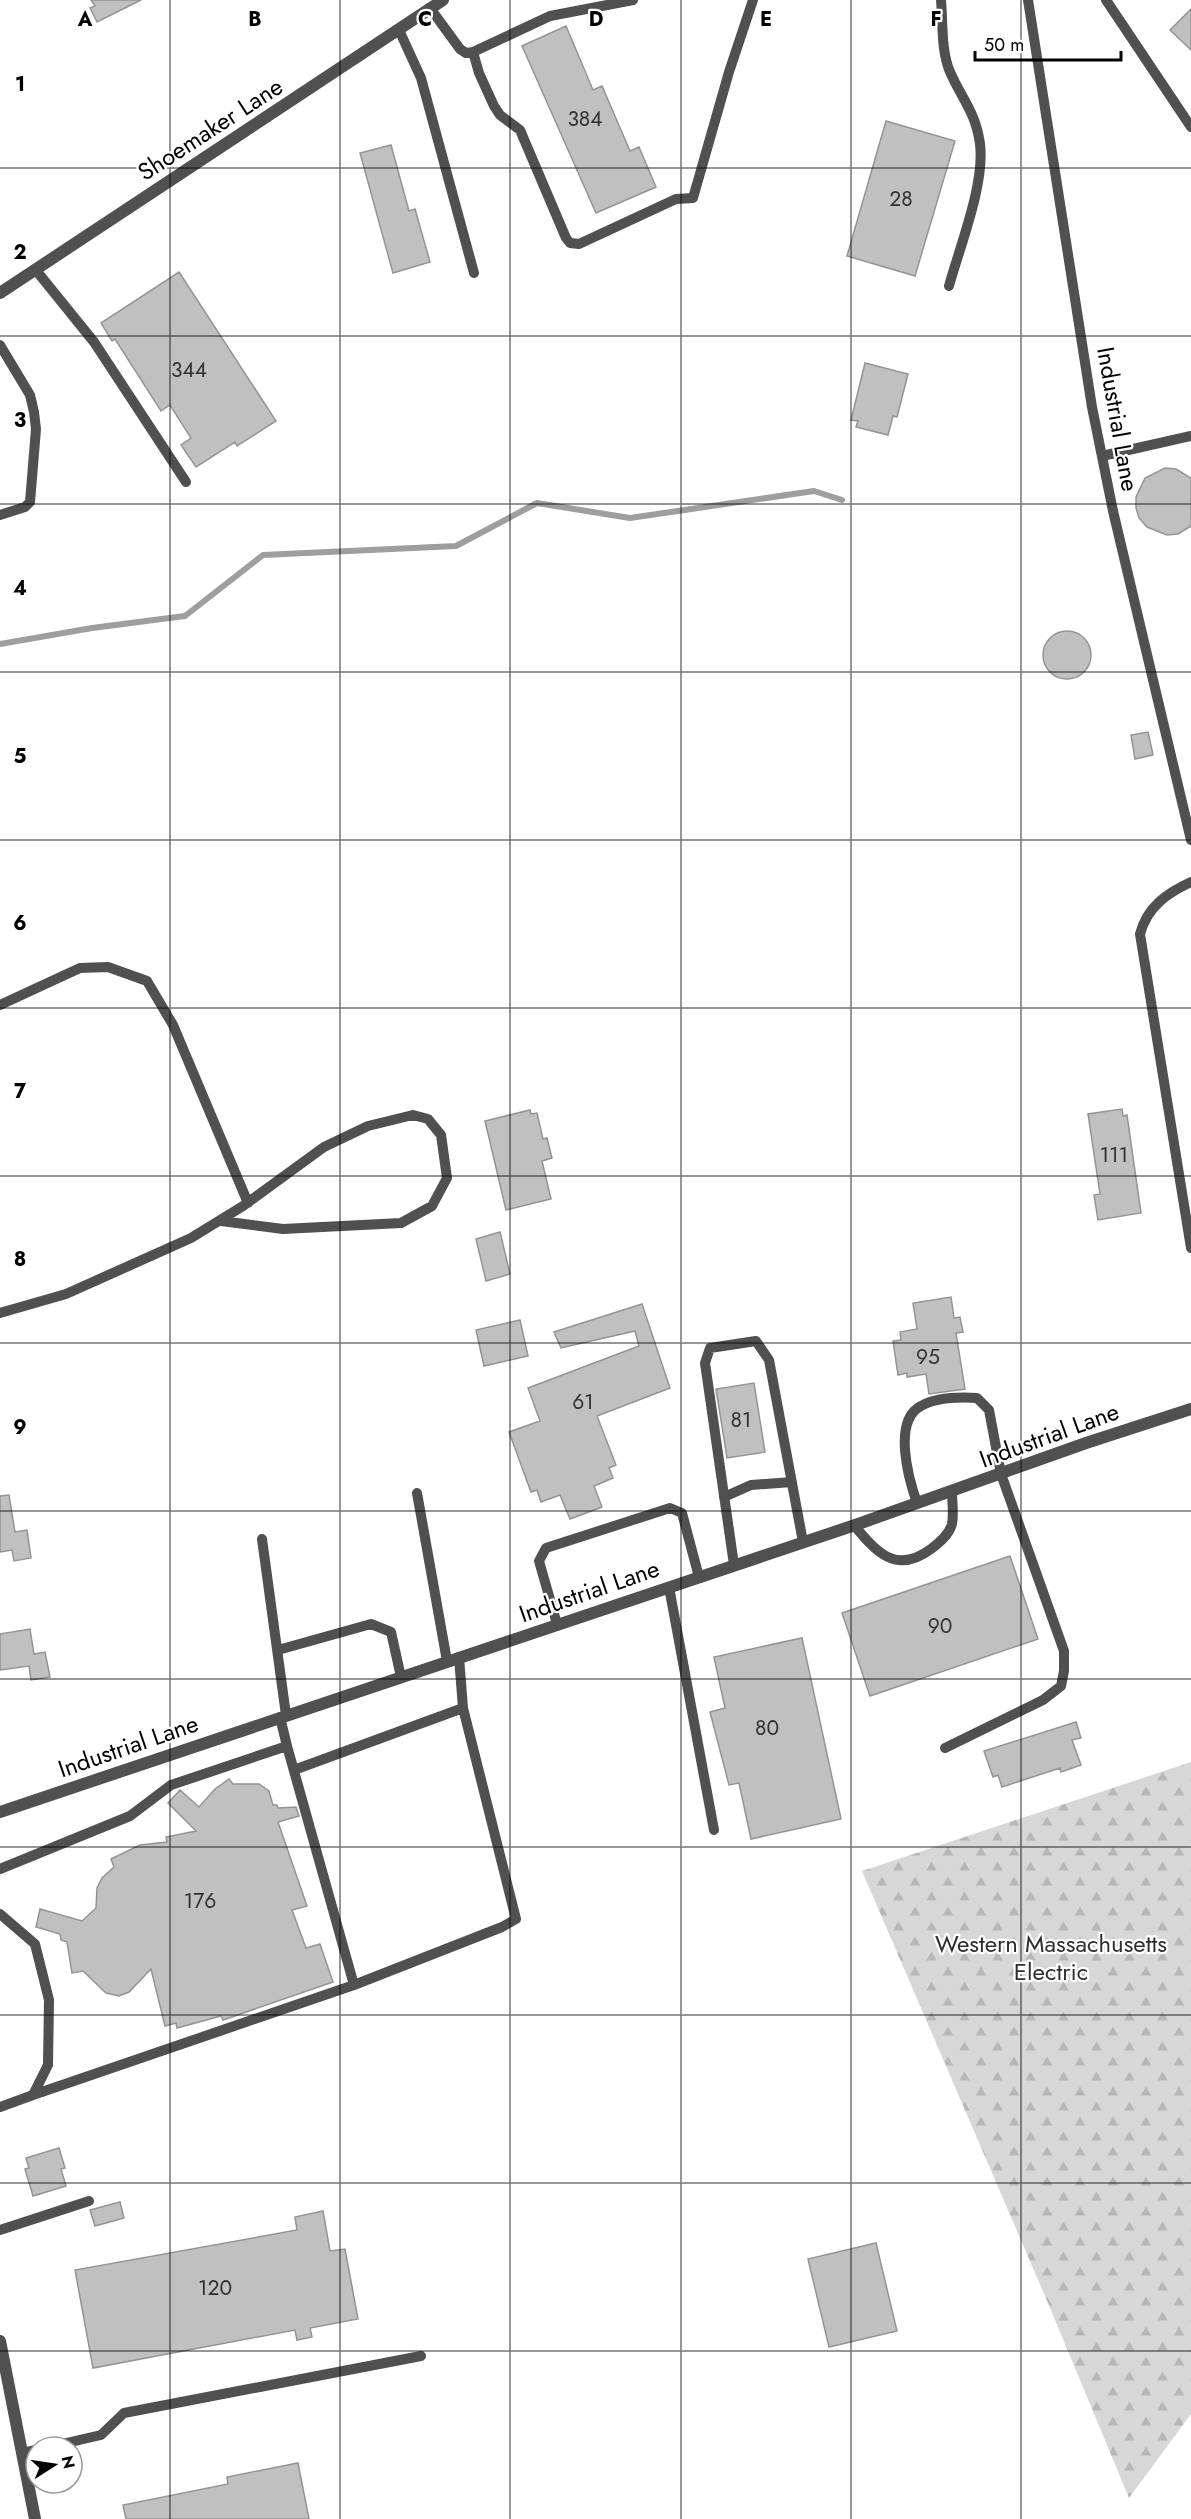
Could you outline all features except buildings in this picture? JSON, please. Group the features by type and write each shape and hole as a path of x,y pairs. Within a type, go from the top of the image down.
{"street":[{"name":"Shoemaker Lane","path":"0,293 443,0"},
{"name":"Industrial Lane","path":"0,1812 854,1525 1086,1443 1191,1409"},
{"path":"0,2341 35,2519"}],"lane":[{"path":"430,8 460,49 466,53 473,52 550,16 633,0"},
{"path":"941,0 949,70 970,107 980,146 977,187 949,286"},
{"name":"Industrial Lane","path":"1028,0 1102,456 1191,840"},
{"path":"1106,0 1191,127"},
{"path":"473,52 479,74 494,106 500,115 520,130 566,238 570,243 579,244 676,199 693,198 750,2"},
{"path":"399,30 421,78 474,273"},
{"path":"35,269 94,342 186,482"},
{"path":"0,345 30,395 36,429 30,502 25,507 0,515"},
{"path":"1102,456 1191,436"},
{"path":"1191,882 1164,897 1150,910 1143,921 1140,934 1191,1248"},
{"path":"0,1005 80,969 108,967 147,981 173,1025 248,1203"},
{"path":"0,1313 34,1304 98,1281 160,1253 221,1221 324,1147 368,1126 413,1115 428,1119 441,1135 447,1178 432,1206 401,1223 284,1229 221,1221"},
{"path":"734,1565 705,1363 710,1348 756,1341 769,1360 803,1542"},
{"path":"916,1503 907,1473 905,1446 909,1420 920,1406 956,1397 977,1398 989,1410 1001,1474 1064,1651 1061,1686 1043,1700 945,1748"},
{"path":"724,1497 751,1485 792,1482"},
{"path":"854,1525 875,1550 892,1560 910,1559 927,1552 942,1541 952,1525 952,1491"},
{"path":"0,2107 354,1985 502,1927 516,1919 463,1708 417,1493"},
{"path":"557,1624 539,1561 546,1548 670,1508 682,1513 699,1577"},
{"path":"262,1539 278,1650 287,1746 354,1985"},
{"path":"669,1587 714,1830"},
{"path":"278,1650 371,1624 391,1632 401,1677"},
{"path":"294,1770 463,1708"},
{"path":"0,1869 130,1816 171,1785 287,1746"},
{"path":"0,1914 35,1944 49,2000 48,2065 33,2095"},
{"path":"0,2230 89,2201"},
{"path":"84,2439 101,2435 124,2413 421,2356"}],"green space":[{"name":"Western Massachusetts Electric","path":"1191,1762 1191,2414 1129,2498 1048,2303 862,1871"}],"waterway":[{"path":"0,644 92,628 185,616 263,555 456,546 537,503 630,518 814,491 842,500"}]}
